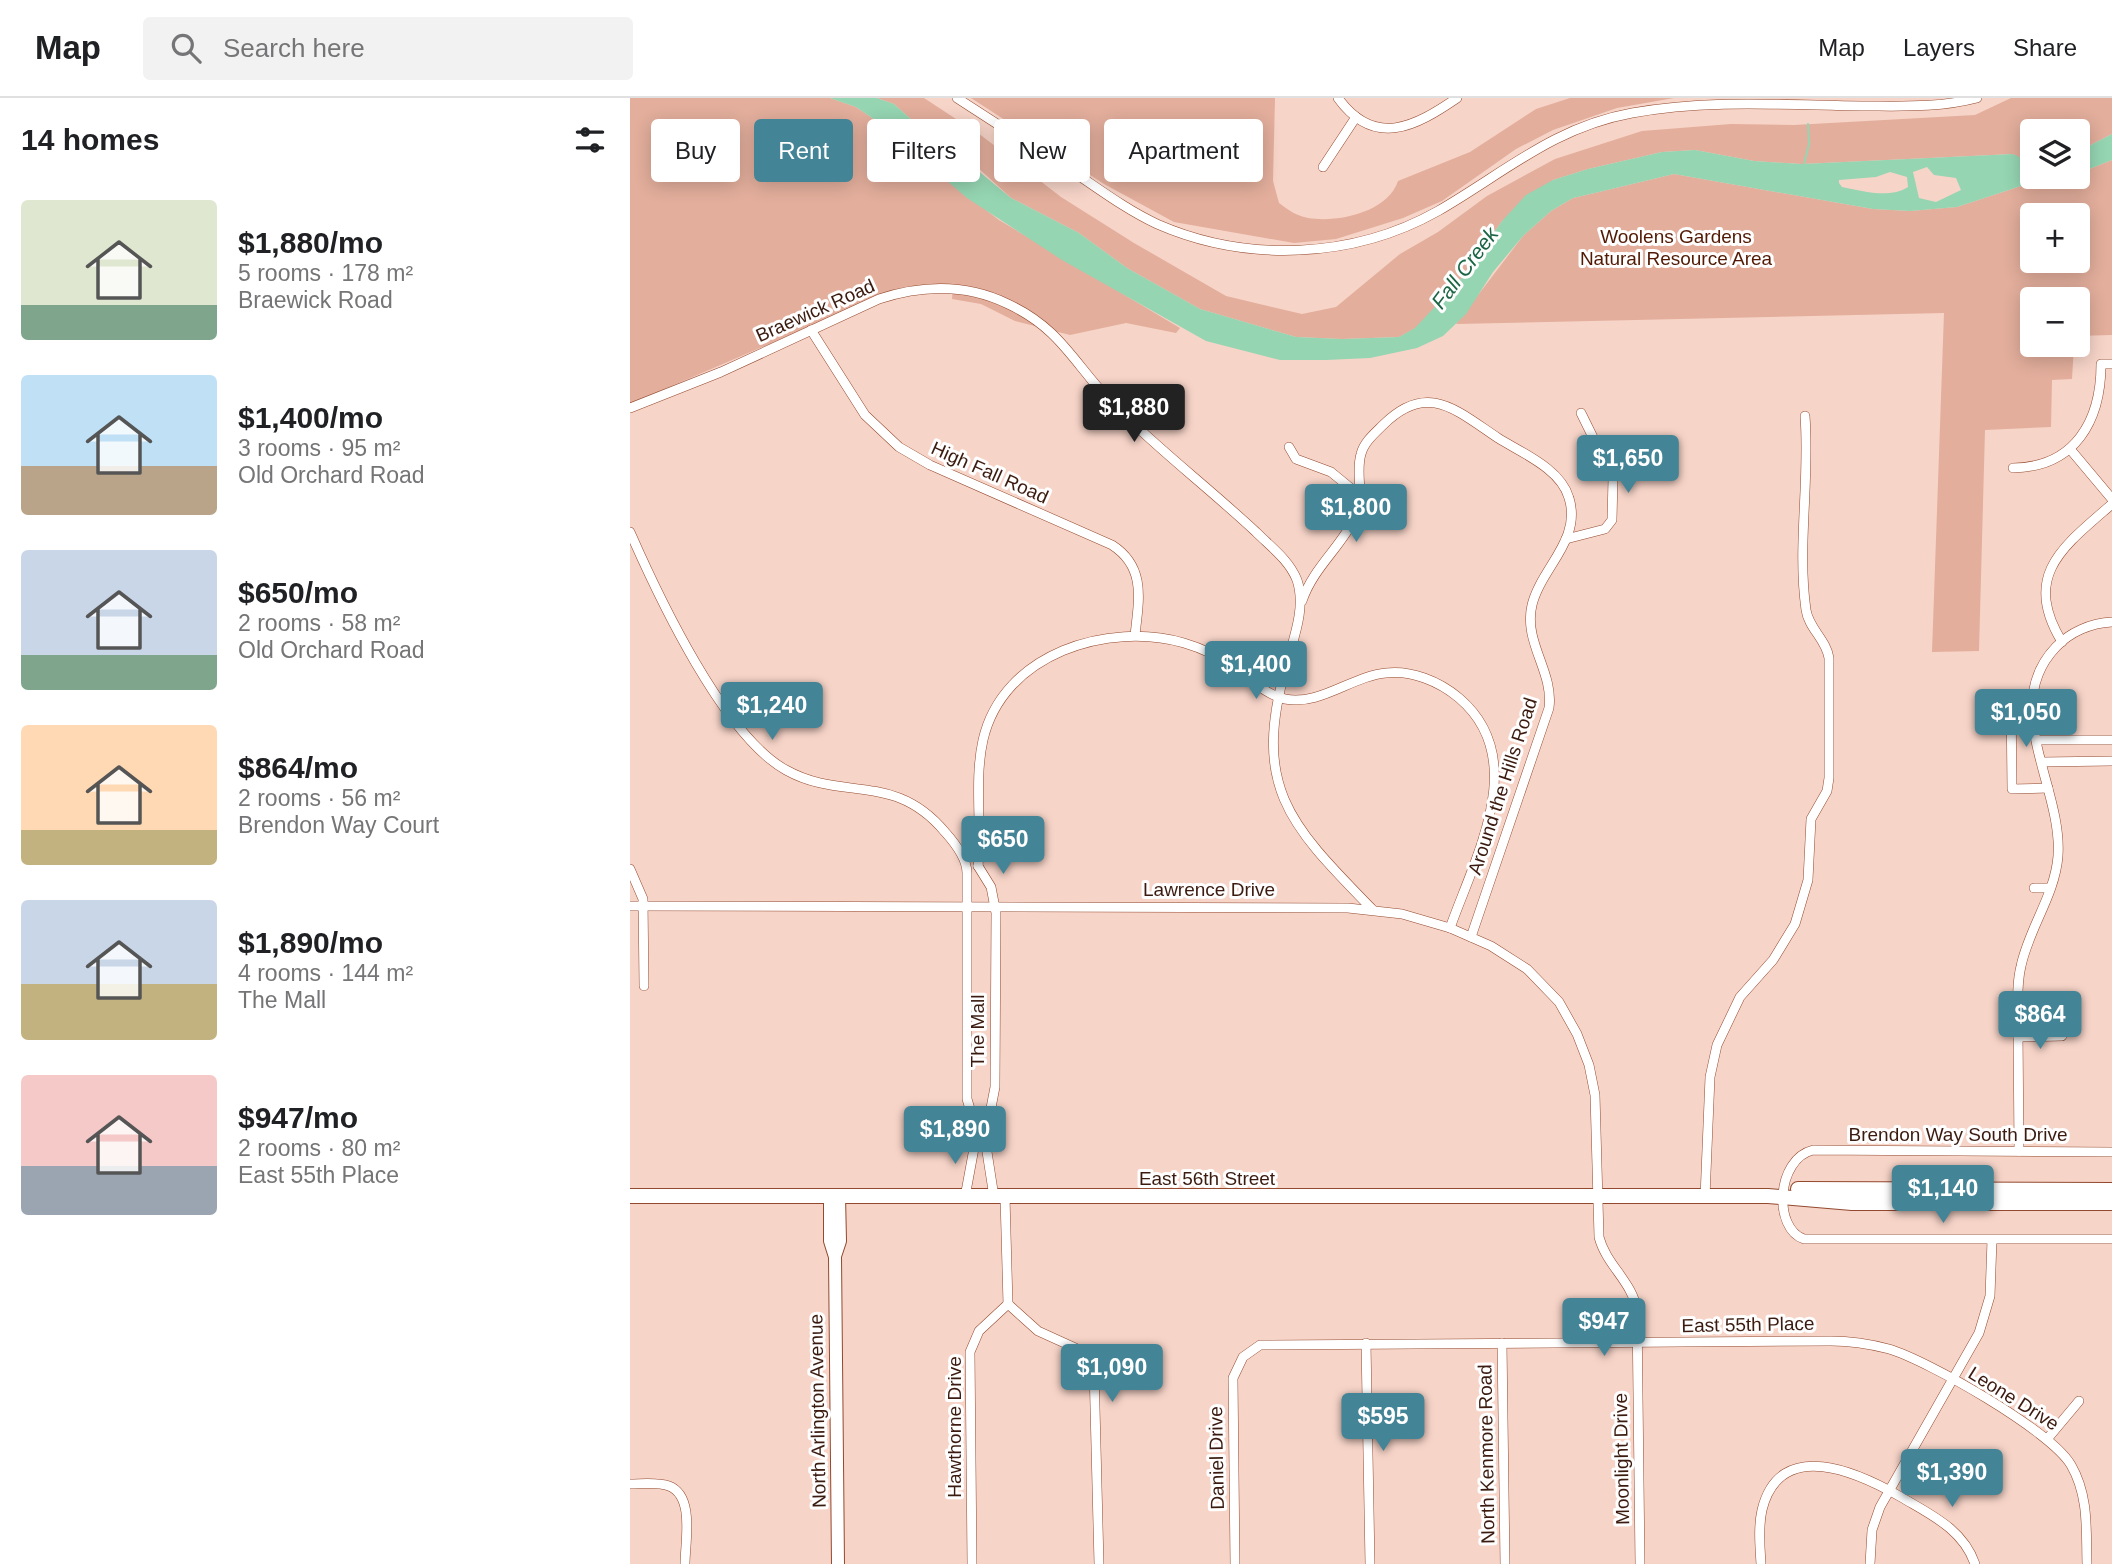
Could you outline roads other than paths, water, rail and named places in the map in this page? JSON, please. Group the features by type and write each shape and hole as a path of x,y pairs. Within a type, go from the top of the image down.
{"main road":[{"name":"East 56th Street","path":"1784,1196 1796,1189 2112,1190"},
{"name":"East 56th Street","path":"630,1196 1784,1196 1852,1203 2112,1203"},
{"name":"North Arlington Avenue","path":"834,1196 830,1241 835,1257 838,1564"}],"street":[{"path":"957,98 1152,221 1213,243 1282,251 1349,244 1416,222 1451,203 1529,151 1582,127 1643,111 1716,102 1922,106 1977,98"},
{"path":"1338,98 1356,117 1379,127 1405,127 1426,119 1457,98"},
{"path":"1323,167 1356,117"},
{"name":"Braewick Road","path":"630,408 702,380 879,299 921,289 954,289 980,293 1026,313 1063,342 1112,403 1283,559 1294,575 1301,602"},
{"name":"High Fall Road","path":"811,330 865,415 899,447 930,466 1112,545 1125,554 1134,568 1139,584 1135,635"},
{"path":"2013,468 2047,463 2070,449 2085,431 2097,407 2101,364 2112,364"},
{"name":"Around the Hills Road","path":"1301,602 1317,569 1356,516 1360,458 1365,444 1402,408 1421,401 1438,403 1460,413 1557,477 1571,504 1566,539 1535,596 1530,619 1532,642 1549,691 1549,708 1471,937"},
{"path":"1566,539 1605,529 1612,520 1612,475 1581,413"},
{"path":"1705,1197 1710,1077 1717,1045 1740,997 1773,960 1796,924 1808,880 1811,819 1827,790 1829,778 1829,658 1825,643 1809,620 1806,608 1802,534 1807,466 1805,416"},
{"path":"1289,447 1296,459 1331,472 1359,495"},
{"path":"2070,449 2112,499"},
{"path":"2062,642 2046,610 2045,586 2049,570 2064,547 2112,504"},
{"path":"630,532 712,688 732,721 754,746 781,768 803,779 883,791 914,804 948,835 967,868 978,866"},
{"path":"1301,602 1277,696 1273,752 1286,803 1312,847 1371,909"},
{"path":"2019,1152 2018,1037 2021,966 2050,888 2058,846 2037,740 2032,695 2042,665 2062,642 2090,625 2112,622"},
{"path":"995,906 989,882 978,866 982,748 998,707 1028,673 1059,652 1092,640 1135,635 1168,639 1202,650 1277,696 1291,700 1307,699 1360,677 1395,672 1436,683 1472,710 1491,748 1494,792 1489,818 1450,928"},
{"path":"2032,695 2011,695 2012,789 2048,789"},
{"path":"2037,740 2112,740"},
{"path":"2042,762 2112,761"},
{"name":"The Mall","path":"967,868 967,1099 1000,1197 1008,1304"},
{"path":"630,869 642,893 644,986"},
{"path":"2034,888 2050,888"},
{"name":"Lawrence Drive","path":"630,906 1371,909 1450,928 1508,955 1534,975 1559,1002 1574,1028 1587,1058 1594,1087 1596,1196"},
{"name":"The Mall","path":"965,1196 995,1087 995,906"},
{"path":"2018,1037 2062,1036"},
{"name":"Brendon Way South Drive","path":"1784,1196 1788,1169 1793,1160 1805,1153 2112,1152"},
{"path":"975,1154 987,1155"},
{"name":"Moonlight Drive","path":"1596,1196 1601,1246 1634,1297 1640,1564"},
{"path":"1784,1196 1786,1225 1792,1233 1804,1239 2112,1239"},
{"path":"1870,1564 1872,1527 1889,1490 1979,1333 1988,1309 1992,1282 1992,1240"},
{"path":"1008,1304 1038,1331 1082,1351 1094,1368 1099,1564"},
{"name":"Hawthorne Drive","path":"972,1564 970,1352 979,1331 1008,1304"},
{"name":"East 55th Place","path":"1245,1355 1256,1347 1272,1343 1861,1343 1908,1356 1953,1381"},
{"path":"1367,1343 1370,1564"},
{"name":"North Kenmore Road","path":"1502,1343 1504,1564"},
{"name":"Daniel Drive","path":"1235,1564 1232,1382 1236,1368 1245,1355"},
{"name":"Leone Drive","path":"1953,1381 2048,1438 2068,1461 2081,1486 2086,1511 2087,1564"},
{"path":"2048,1438 2079,1401"},
{"path":"1761,1564 1763,1506 1771,1491 1785,1476 1801,1468 1821,1465 1856,1473 1951,1528 1967,1546 1975,1564"},
{"path":"630,1484 662,1484 676,1490 685,1508 685,1564"}],"waterway":[{"path":"1804,164 1809,144 1808,124"}],"park label":[{"name":"Woolens Gardens Natural Resource Area","path":"1676,247"}],"water label":[{"name":"Fall Creek","path":"1465,268"}]}
